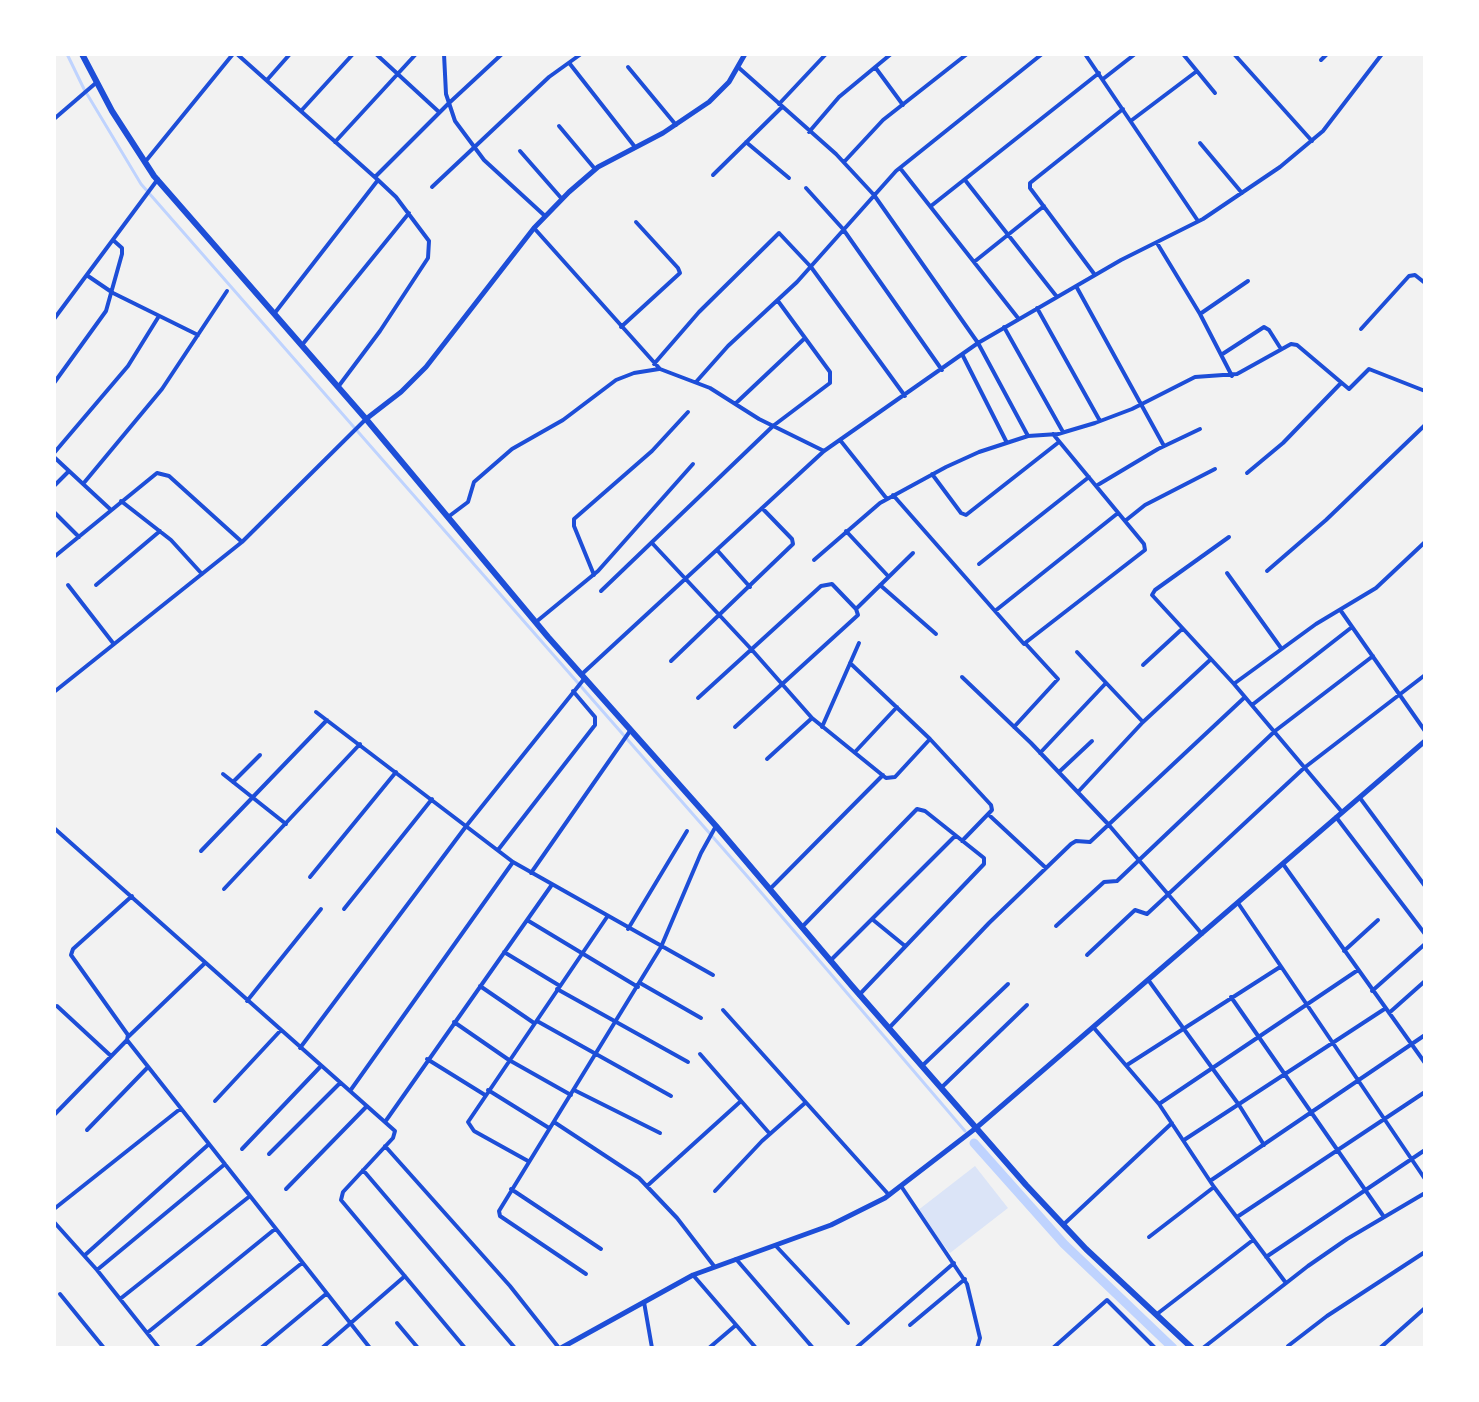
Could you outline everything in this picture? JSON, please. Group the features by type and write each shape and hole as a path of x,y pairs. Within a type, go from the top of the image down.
{"main road":[{"path":"82,54 94,84 155,182 366,419 536,622 579,682 716,826 859,995 1063,1225 1192,1348"}],"street":[{"path":"145,162 235,54 376,179 409,213 429,241 428,258 380,331 338,387"},
{"path":"267,80 290,54"},
{"path":"301,111 353,54"},
{"path":"376,54 439,112"},
{"path":"335,142 416,54"},
{"path":"444,54 448,104 455,121 498,174 545,216"},
{"path":"274,314 376,179 439,112 502,54"},
{"path":"432,187 549,77 581,54"},
{"path":"54,692 242,542 352,432 401,392 426,367 534,228 562,199 595,169 676,125 720,93 745,54"},
{"path":"713,175 781,106 826,54"},
{"path":"809,132 839,97 891,54"},
{"path":"844,162 877,127 967,54"},
{"path":"696,382 728,346 811,267 900,168 1042,54"},
{"path":"1085,54 1198,222"},
{"path":"1103,79 1135,54"},
{"path":"1183,54 1215,93"},
{"path":"1234,54 1312,141"},
{"path":"1321,60 1327,54"},
{"path":"300,1048 579,682 716,550 824,451 978,343 1095,275 1198,222 1312,141 1382,54"},
{"path":"570,64 635,147"},
{"path":"738,66 844,162 874,195 978,343 1028,436"},
{"path":"628,67 676,125"},
{"path":"875,67 903,105"},
{"path":"1132,121 1197,71"},
{"path":"931,206 1099,73"},
{"path":"54,119 94,84"},
{"path":"54,104 61,112"},
{"path":"1095,275 1030,188 1031,180 1123,109"},
{"path":"559,126 595,169"},
{"path":"746,142 789,178"},
{"path":"1200,143 1242,193"},
{"path":"520,151 562,199"},
{"path":"900,168 1018,318"},
{"path":"965,180 1057,297"},
{"path":"54,319 155,182"},
{"path":"806,188 843,229 942,370"},
{"path":"974,262 1044,206"},
{"path":"302,345 409,213"},
{"path":"621,327 680,273 636,222"},
{"path":"534,228 660,369 710,388 773,426 824,451"},
{"path":"654,364 699,312 777,234 784,235 811,267 905,396"},
{"path":"54,383 98,325 113,293 122,248 113,240"},
{"path":"1157,243 1200,314 1232,376"},
{"path":"1361,329 1409,276 1415,275 1425,283"},
{"path":"88,276 113,293 198,335"},
{"path":"1200,314 1248,281"},
{"path":"1076,286 1164,446"},
{"path":"83,484 162,389 227,291"},
{"path":"601,591 773,426 832,380 830,372 778,301"},
{"path":"1037,308 1100,421"},
{"path":"110,509 54,455 128,366 159,316"},
{"path":"1004,327 1063,432"},
{"path":"1221,355 1264,327 1281,349"},
{"path":"735,404 805,338"},
{"path":"814,560 887,499 932,474 1028,436 1063,432 1100,421 1142,405 1195,377 1232,376 1291,344 1297,345 1341,383 1352,388 1367,370 1372,369 1425,391"},
{"path":"962,355 1007,443"},
{"path":"448,517 468,502 474,482 512,449 556,425 616,380 634,373 660,369"},
{"path":"1247,473 1283,443 1341,383"},
{"path":"594,575 574,519 652,451 688,412"},
{"path":"1267,571 1326,520 1425,425"},
{"path":"1096,486 1200,429"},
{"path":"1025,646 1026,641 1145,550 1144,544 1053,434"},
{"path":"840,440 887,499"},
{"path":"932,474 961,513 966,515 1059,442"},
{"path":"536,622 594,575 693,464"},
{"path":"1125,521 1152,501 1215,469"},
{"path":"54,486 69,471"},
{"path":"54,557 150,476 162,473 242,542"},
{"path":"979,564 1089,477"},
{"path":"893,495 1025,646 1058,679 1014,727"},
{"path":"120,501 160,531 202,574"},
{"path":"671,661 793,542 762,508"},
{"path":"54,512 79,537"},
{"path":"995,611 1118,513"},
{"path":"96,585 160,531"},
{"path":"846,531 888,577"},
{"path":"1229,537 1153,593 1154,598 1234,684 1342,812"},
{"path":"1234,684 1281,648 1389,577 1425,542"},
{"path":"652,543 812,718 883,775 889,779 895,777 930,739"},
{"path":"716,550 750,587"},
{"path":"856,609 913,553"},
{"path":"1227,573 1281,648"},
{"path":"698,698 826,583 832,584 856,609 856,617 735,727"},
{"path":"68,585 113,643"},
{"path":"880,585 936,634"},
{"path":"1341,611 1425,731"},
{"path":"1252,705 1352,627"},
{"path":"1143,665 1182,629"},
{"path":"822,727 859,643"},
{"path":"1077,652 1143,722"},
{"path":"1056,926 1101,884 1107,881 1115,883 1275,731 1373,656"},
{"path":"1078,792 1143,722 1210,660"},
{"path":"850,663 930,739 991,805 988,815 962,841"},
{"path":"1087,955 1135,910 1147,914 1304,768 1425,675"},
{"path":"962,677 1108,824 1202,934"},
{"path":"498,850 595,725 595,717 579,682"},
{"path":"1040,753 1106,683"},
{"path":"889,1028 1073,842 1087,844 1245,697"},
{"path":"855,753 897,707"},
{"path":"316,712 513,862 713,975"},
{"path":"767,759 812,718"},
{"path":"201,851 327,720"},
{"path":"531,873 627,735"},
{"path":"1059,772 1092,741"},
{"path":"385,1146 510,1286 560,1348 693,1275 848,1218 889,1195 976,1128 1425,741"},
{"path":"224,889 360,744"},
{"path":"233,782 260,755"},
{"path":"310,877 396,772"},
{"path":"223,774 286,824"},
{"path":"770,889 883,775"},
{"path":"1360,797 1425,886"},
{"path":"344,909 432,799"},
{"path":"802,927 917,809 925,811 984,858 984,864 859,995"},
{"path":"988,815 1046,868"},
{"path":"1336,817 1425,934"},
{"path":"586,1274 499,1215 511,1189 661,947 716,826"},
{"path":"54,828 395,1131 393,1138 343,1192 341,1200 465,1348"},
{"path":"628,929 687,831"},
{"path":"830,961 955,836"},
{"path":"350,1091 513,862"},
{"path":"1283,864 1425,1063"},
{"path":"385,1122 551,886"},
{"path":"132,896 71,952 148,1067 370,1348"},
{"path":"1238,903 1425,1179"},
{"path":"247,1001 321,909"},
{"path":"529,1161 468,1125 487,1092 607,917"},
{"path":"872,919 905,946"},
{"path":"527,920 581,955 701,1018"},
{"path":"1344,951 1378,920"},
{"path":"1372,991 1425,944"},
{"path":"504,952 616,1024 688,1062"},
{"path":"54,1115 205,963"},
{"path":"1127,1065 1280,967"},
{"path":"1159,1104 1358,970"},
{"path":"1149,981 1239,1105 1264,1145"},
{"path":"1184,1140 1332,1042 1388,1011 1425,981"},
{"path":"922,1066 1008,984"},
{"path":"480,985 535,1022 671,1096"},
{"path":"1231,997 1384,1217"},
{"path":"941,1088 1027,1005"},
{"path":"57,1006 111,1056"},
{"path":"723,1010 889,1195"},
{"path":"454,1022 509,1060 660,1133"},
{"path":"1094,1028 1159,1104 1214,1187 1286,1283"},
{"path":"215,1101 281,1030"},
{"path":"1210,1181 1425,1035"},
{"path":"700,1054 770,1134"},
{"path":"427,1059 549,1128"},
{"path":"242,1149 321,1066"},
{"path":"87,1130 148,1067"},
{"path":"269,1154 340,1083"},
{"path":"1237,1217 1425,1092"},
{"path":"647,1186 741,1101"},
{"path":"715,1191 805,1103"},
{"path":"286,1189 367,1106"},
{"path":"54,1209 180,1109"},
{"path":"553,1122 647,1186 677,1218 714,1266"},
{"path":"1063,1225 1172,1123"},
{"path":"85,1255 209,1144"},
{"path":"1266,1257 1425,1150"},
{"path":"97,1270 225,1164"},
{"path":"363,1170 515,1348"},
{"path":"901,1186 965,1279 980,1338 977,1348"},
{"path":"1149,1237 1214,1187"},
{"path":"511,1189 601,1249"},
{"path":"1203,1348 1347,1239 1423,1194 1425,1203"},
{"path":"120,1299 250,1196"},
{"path":"54,1222 85,1255 159,1348"},
{"path":"147,1333 275,1229"},
{"path":"1157,1315 1253,1240"},
{"path":"775,1244 848,1323"},
{"path":"1288,1346 1327,1316 1425,1252"},
{"path":"735,1258 813,1348"},
{"path":"856,1348 955,1262"},
{"path":"196,1348 302,1263"},
{"path":"693,1275 756,1348"},
{"path":"322,1348 405,1276"},
{"path":"910,1325 965,1279"},
{"path":"60,1294 104,1348"},
{"path":"261,1348 326,1294"},
{"path":"1053,1348 1107,1300 1155,1348"},
{"path":"644,1302 652,1348"},
{"path":"1380,1348 1425,1308"},
{"path":"397,1323 418,1348"},
{"path":"709,1348 736,1325"}],"shaded area":[{"path":"975,1166 1008,1208 950,1253 917,1211"}],"waterway":[{"path":"67,54 84,89 141,184 747,876 965,1131"},
{"path":"974,1143 1064,1244 1173,1348"}]}
